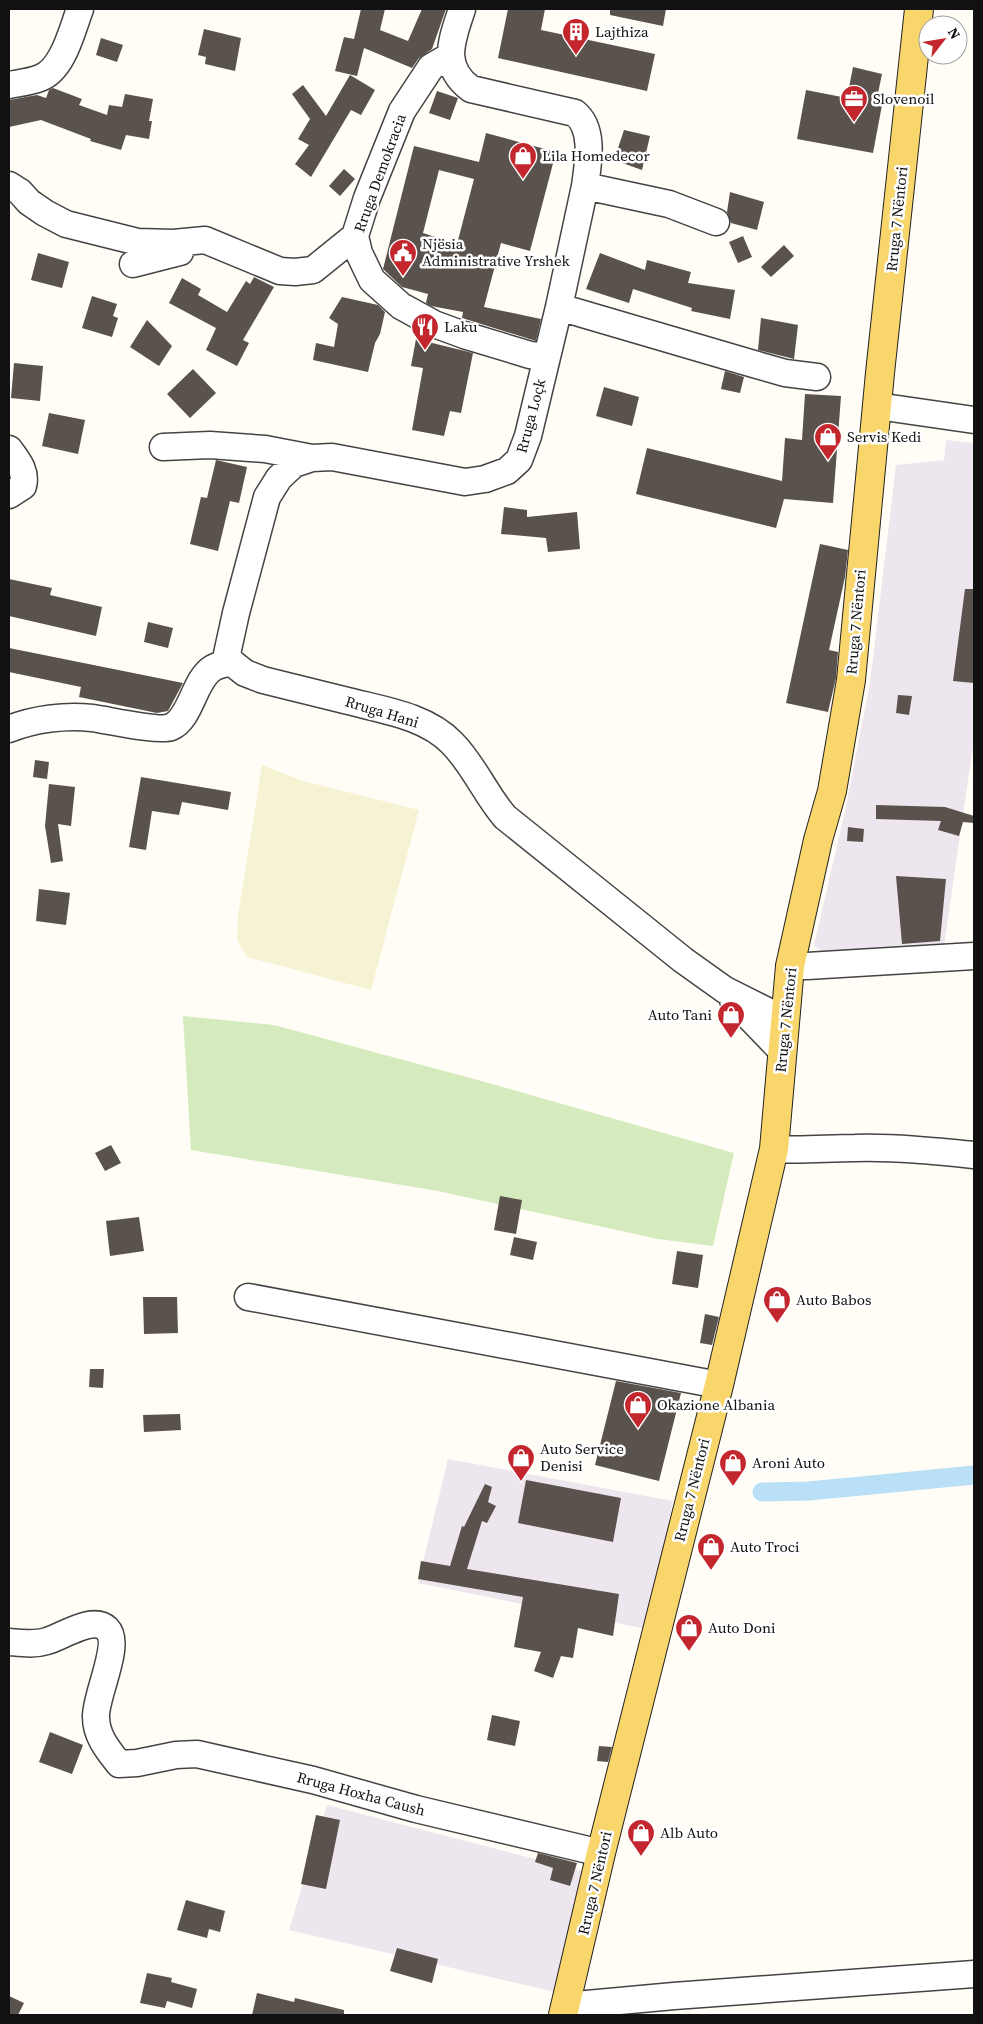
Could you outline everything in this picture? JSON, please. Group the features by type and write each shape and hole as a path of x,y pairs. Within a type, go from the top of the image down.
{"main road":[{"name":"Rruga 7 Nëntori","path":"564,2011 601,1853 719,1385 774,1149 790,966 818,840 832,791 842,742 851,680 877,406 919,9"}],"street":[{"path":"9,85 41,78 55,67 80,9"},
{"path":"450,56 462,9"},
{"name":"Rruga Loçk","path":"231,662 228,646 268,497 279,478 294,464 312,458 332,457 465,482 485,479 507,472 519,460 528,436 559,307 585,186 588,149 587,132 583,119 575,113 561,108 471,89 460,81 452,67 450,56"},
{"name":"Rruga Demokracia","path":"450,56 431,67 402,111 367,198 355,236 359,253 372,280 401,306 434,324 464,335 530,355 546,357"},
{"path":"9,185 45,213 74,226 138,242 173,243 205,240 280,271 313,270 355,236"},
{"path":"585,186 669,204 716,222"},
{"path":"133,264 194,249 205,240"},
{"path":"559,307 785,373 817,377"},
{"path":"877,406 974,420"},
{"path":"163,447 210,445 264,449 312,458"},
{"path":"9,449 18,461 25,479 23,486 9,495"},
{"path":"9,729 68,716 170,728 179,722 203,679 212,669 231,662"},
{"name":"Rruga Hani","path":"231,662 244,674 404,716 438,732 452,742 467,760 493,803 505,817 683,960 725,990 785,1020"},
{"path":"790,966 974,956"},
{"name":"Rruga Hani","path":"725,990 743,1012 782,1051"},
{"path":"774,1149 796,1151 888,1148 974,1155"},
{"path":"248,1297 719,1385"},
{"name":"Rruga Hoxha Caush","path":"9,1642 28,1644 46,1641 88,1625 98,1624 107,1629 112,1638 111,1652 96,1718 101,1740 120,1764 197,1754 313,1780 416,1809 601,1853"},
{"path":"564,2011 674,1996 974,1974"}],"shaded area":[{"path":"946,440 974,443 974,739 944,946 823,954 814,945 845,811 870,683 896,465 944,460"},
{"path":"262,765 303,781 419,810 371,990 247,957 237,939 238,916"},
{"path":"448,1459 673,1501 646,1629 418,1583"},
{"path":"327,1805 597,1875 568,1995 289,1930"}],"green space":[{"path":"183,1016 274,1025 496,1085 734,1153 713,1246 658,1239 438,1191 191,1150"}],"building":[{"path":"361,9 385,9 380,30 408,41 422,9 446,9 432,49 419,58 412,68 364,48 357,76 335,71 344,37 354,39"},
{"name":"Lajthiza","path":"508,9 545,9 541,30 655,54 647,91 498,58"},
{"path":"610,9 666,9 663,26 610,15"},
{"path":"204,29 241,38 235,71 205,64 206,57 198,55"},
{"path":"101,38 123,45 117,62 96,55"},
{"path":"853,67 882,74 876,103 882,105 873,153 797,139 806,90 847,98"},
{"path":"350,75 375,90 361,115 351,110 311,177 295,164 309,145 298,139 310,119 292,94 303,85 326,116"},
{"path":"53,88 82,99 79,105 107,115 109,105 122,107 125,94 153,99 149,121 152,121 149,139 126,135 121,150 90,141 91,139 41,120 9,127 9,100 37,95 46,98 49,90"},
{"path":"437,91 458,98 450,120 429,113"},
{"path":"624,130 650,136 642,170 614,160"},
{"path":"486,133 556,152 530,251 501,243 484,307 541,319 536,341 462,318 463,312 431,306 426,303 428,294 402,287 383,269 414,146 479,162","holes":["439,170 474,179 457,244 423,233"]},
{"path":"344,169 355,179 340,196 329,186"},
{"path":"730,192 764,202 757,230 731,223 727,212"},
{"path":"743,236 752,257 738,263 729,242"},
{"path":"784,245 794,256 771,277 761,267"},
{"path":"38,253 69,262 62,288 31,280"},
{"path":"600,253 645,270 647,260 691,272 688,283 735,290 730,319 691,311 692,308 633,289 629,303 586,289"},
{"path":"254,277 274,287 243,340 249,343 237,366 206,350 216,328 169,303 182,278 201,289 198,295 227,312 246,281 250,284"},
{"path":"92,296 117,304 113,316 118,318 112,337 82,328"},
{"path":"342,297 378,305 385,312 368,372 313,360 316,343 334,347 338,324 329,318"},
{"path":"761,318 798,325 794,359 758,350"},
{"path":"147,320 172,346 159,366 130,347"},
{"path":"416,339 473,353 461,413 450,411 444,436 412,430 423,368 411,366"},
{"path":"14,363 43,366 40,401 11,398"},
{"path":"193,369 216,393 190,418 167,394"},
{"path":"725,371 744,377 740,393 721,389"},
{"path":"604,387 639,397 632,426 596,416"},
{"path":"805,394 841,396 833,503 784,499 776,528 636,494 647,448 782,481 785,438 802,440"},
{"path":"49,413 85,420 78,454 42,446"},
{"path":"216,460 247,467 239,503 230,501 218,551 190,544 201,497 207,498"},
{"path":"504,507 527,510 527,517 577,512 580,549 548,552 546,538 501,534"},
{"path":"820,544 848,550 845,577 829,650 838,652 836,678 828,712 786,703"},
{"path":"9,579 52,588 50,595 102,607 96,636 9,616"},
{"path":"965,589 974,589 974,683 953,681"},
{"path":"148,622 173,628 168,648 144,642"},
{"path":"9,648 183,683 168,711 157,713 79,697 81,687 9,672"},
{"path":"898,695 912,696 909,715 896,713"},
{"path":"35,760 49,762 47,779 33,777"},
{"path":"141,777 231,792 228,810 182,802 179,815 152,811 146,850 129,847"},
{"path":"49,784 75,787 71,826 58,824 63,861 51,863 45,826"},
{"path":"876,805 945,807 974,816 974,823 963,822 959,836 938,830 941,821 876,819"},
{"path":"848,827 864,829 863,842 847,841"},
{"path":"896,876 946,879 940,941 902,944"},
{"path":"39,889 70,893 66,925 36,921"},
{"path":"111,1145 121,1163 105,1171 95,1153"},
{"path":"500,1196 522,1200 516,1234 494,1230"},
{"path":"139,1217 144,1251 110,1256 106,1221"},
{"path":"514,1237 537,1242 533,1260 510,1255"},
{"path":"677,1251 703,1255 698,1288 672,1284"},
{"path":"143,1297 177,1297 178,1333 144,1334"},
{"path":"705,1314 719,1317 712,1345 700,1343"},
{"path":"90,1369 104,1369 103,1388 89,1387"},
{"name":"Okazione Albania","path":"616,1381 681,1393 659,1481 595,1465"},
{"path":"180,1414 181,1430 144,1432 143,1415"},
{"path":"526,1480 621,1498 613,1542 518,1523"},
{"path":"485,1484 492,1487 488,1502 496,1506 487,1523 482,1521 467,1569 619,1594 613,1636 578,1628 573,1658 561,1656 553,1678 534,1671 541,1652 514,1647 523,1597 418,1579 421,1561 450,1566 462,1526 464,1527"},
{"path":"492,1715 520,1721 515,1746 487,1740"},
{"path":"50,1732 83,1745 72,1774 39,1762"},
{"path":"599,1746 612,1747 608,1762 597,1761"},
{"path":"316,1815 340,1820 326,1889 301,1884"},
{"path":"538,1853 577,1863 570,1886 550,1880 553,1868 535,1862"},
{"path":"186,1900 225,1911 220,1932 209,1929 207,1938 177,1930"},
{"path":"397,1948 438,1959 432,1983 390,1971"},
{"path":"147,1973 172,1978 171,1982 197,1989 192,2008 167,2001 165,2008 140,2003"},
{"path":"257,1993 294,2002 295,1998 344,2010 344,2015 252,2015"},
{"path":"9,1996 24,2003 18,2015 9,2015"}],"waterway":[{"path":"762,1492 809,1491 974,1475"}],"place":[{"name":"Lajthiza","path":"576,56"},
{"name":"Slovenoil","path":"854,123"},
{"name":"Lila Homedecor","path":"523,180"},
{"name":"Njësia Administrative Yrshek","path":"403,277"},
{"name":"Laku","path":"425,351"},
{"name":"Servis Kedi","path":"828,461"},
{"name":"Auto Tani","path":"731,1039"},
{"name":"Auto Babos","path":"777,1324"},
{"name":"Okazione Albania","path":"638,1429"},
{"name":"Auto Service Denisi","path":"521,1482"},
{"name":"Aroni Auto","path":"733,1487"},
{"name":"Auto Troci","path":"711,1571"},
{"name":"Auto Doni","path":"689,1652"},
{"name":"Alb Auto","path":"641,1857"}]}
